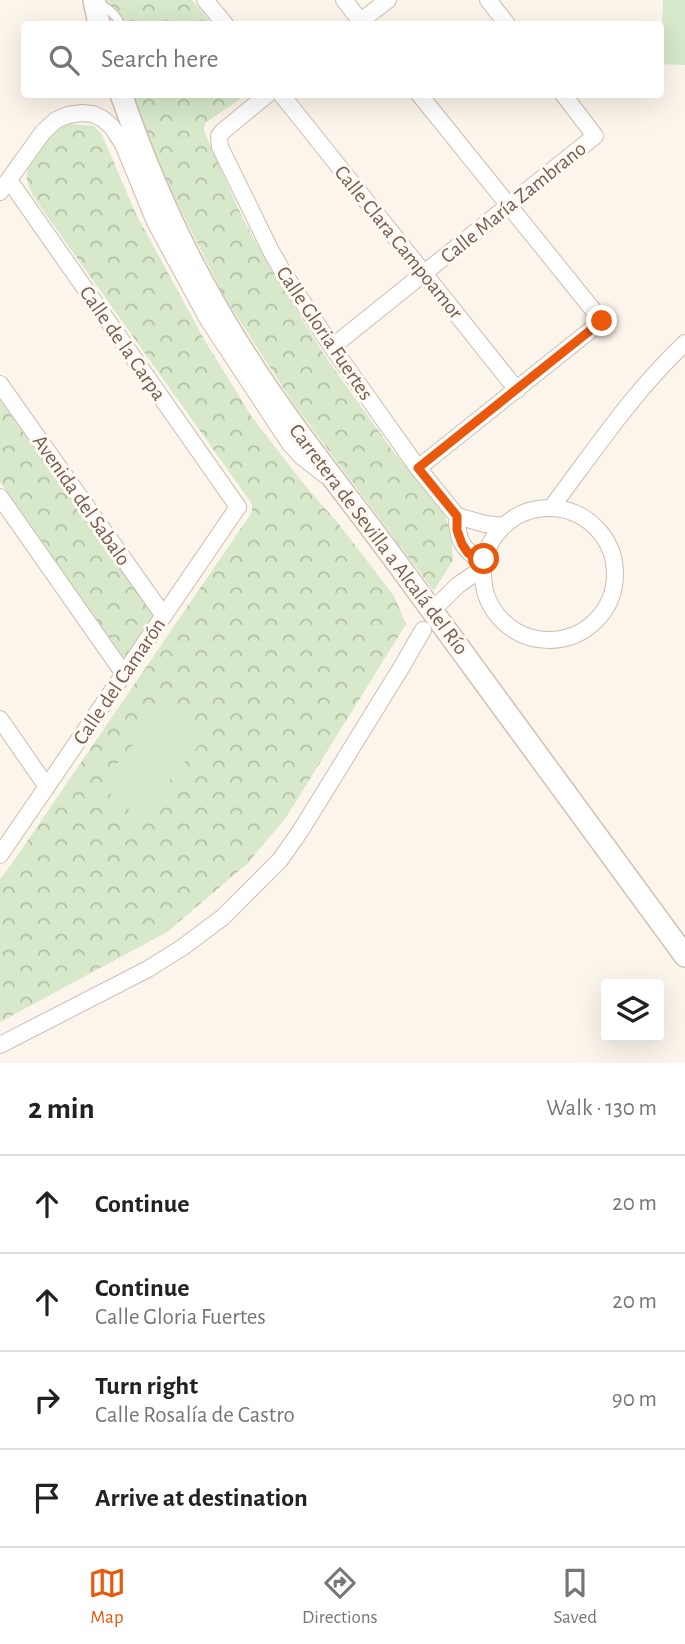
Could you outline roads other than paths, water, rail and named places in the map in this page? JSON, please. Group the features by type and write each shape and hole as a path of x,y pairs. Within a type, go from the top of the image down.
{"main road":[{"path":"94,0 94,21"},
{"name":"Carretera de Sevilla a Alcalá del Río","path":"122,98 159,195 222,317 277,402 685,956"}],"street":[{"path":"205,0 222,21"},
{"path":"344,0 359,21"},
{"path":"362,21 388,0"},
{"path":"488,0 506,21"},
{"name":"Calle Gloria Fuertes","path":"263,98 222,132 219,136 220,147 271,251 332,346 418,468 457,516"},
{"name":"Calle Clara Campoamor","path":"284,98 517,390"},
{"path":"418,468 602,321 422,98"},
{"name":"Calle María Zambrano","path":"332,346 595,136 566,98"},
{"path":"4,186 43,132 56,120 68,115 93,114 112,127 123,144 160,232 222,342 290,444 316,469 336,482"},
{"name":"Calle de la Carpa","path":"4,186 238,507"},
{"path":"551,508 623,411 665,362 685,344"},
{"name":"Avenida del Sabalo","path":"0,384 164,616"},
{"path":"0,497 124,674"},
{"name":"Calle del Camarón","path":"0,855 238,507"},
{"path":"551,508 572,512 581,517 604,538 613,557 615,578 610,599 599,617 584,630 564,638 543,640 521,634 502,621 489,603 483,581 483,566 493,538 509,521 529,511 551,508"},
{"path":"483,566 462,544 457,530 457,516 504,526"},
{"path":"441,602 457,585 483,566"},
{"path":"0,1045 148,970 223,917 252,889 280,860 301,830 423,630"},
{"path":"0,719 47,786"}],"lane":[{"path":"94,0 108,8 118,21"}]}
